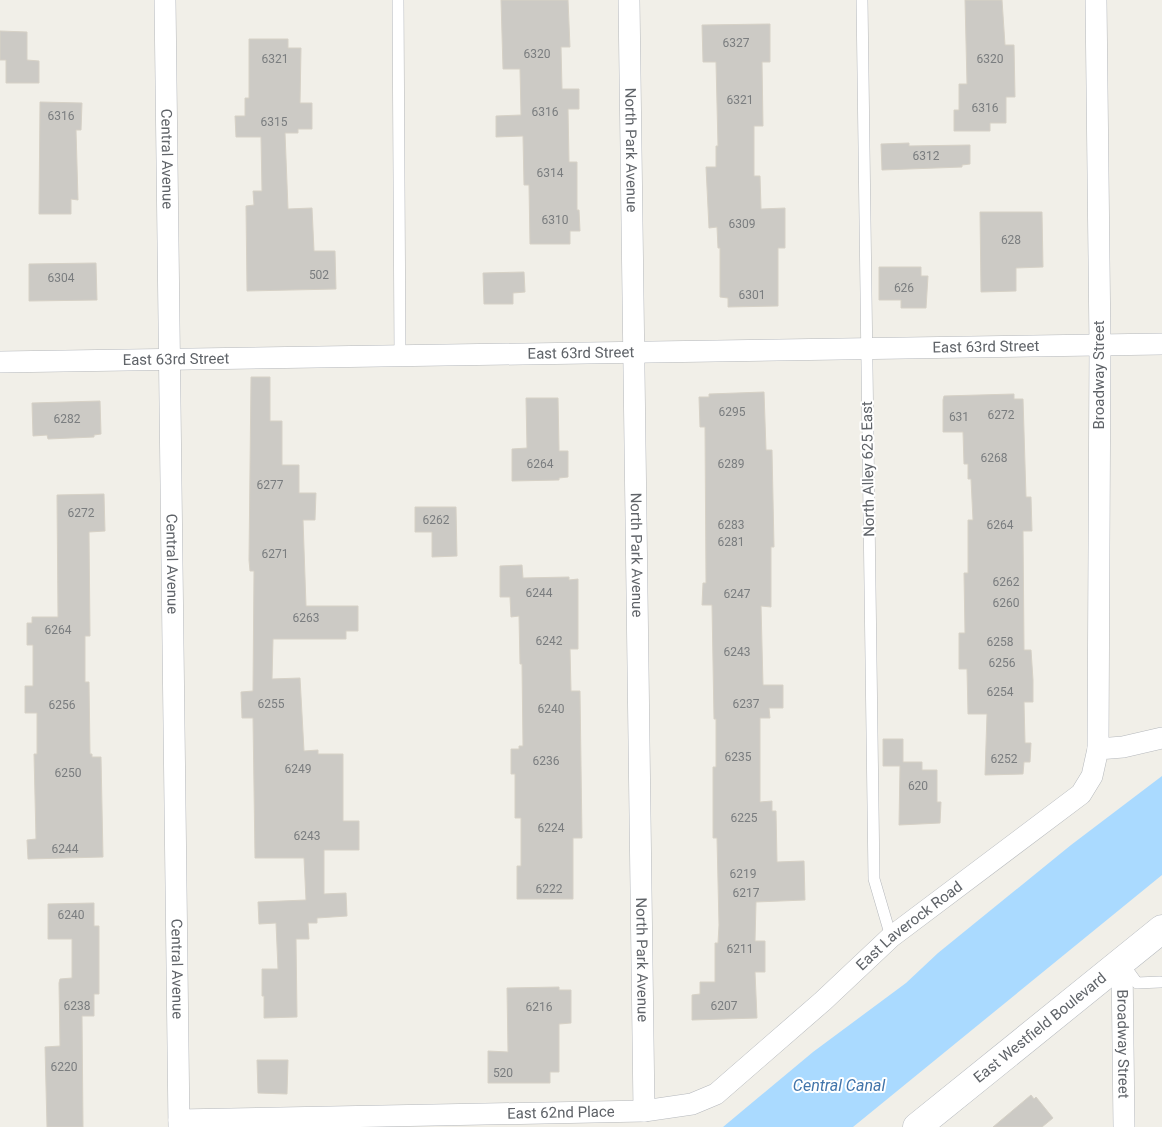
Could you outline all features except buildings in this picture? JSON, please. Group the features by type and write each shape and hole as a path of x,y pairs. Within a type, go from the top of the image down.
{"main road":[{"name":"East Westfield Boulevard","path":"917,1127 1127,981 1162,930"}],"street":[{"name":"Central Avenue","path":"165,0 179,1124"},
{"name":"North Park Avenue","path":"630,0 644,1111"},
{"name":"Broadway Street","path":"1096,0 1100,345 1098,749"},
{"name":"East 63rd Street","path":"0,362 1162,344"},
{"path":"1098,749 1123,747 1162,738"},
{"name":"East Laverock Road","path":"644,1111 692,1104 716,1094 823,1001 891,937 1081,794 1092,776 1098,749"},
{"name":"Broadway Street","path":"1124,1127 1127,981"},
{"name":"East 62nd Place","path":"179,1124 644,1111"}],"lane":[{"path":"398,0 400,357"},
{"name":"North Alley 625 East","path":"862,0 874,879 891,937"},
{"path":"1127,981 1160,982"}],"water":[{"name":"Central Canal","path":"1162,776 1162,875 853,1127 723,1127 813,1052 906,983 938,953 1071,845"}]}
